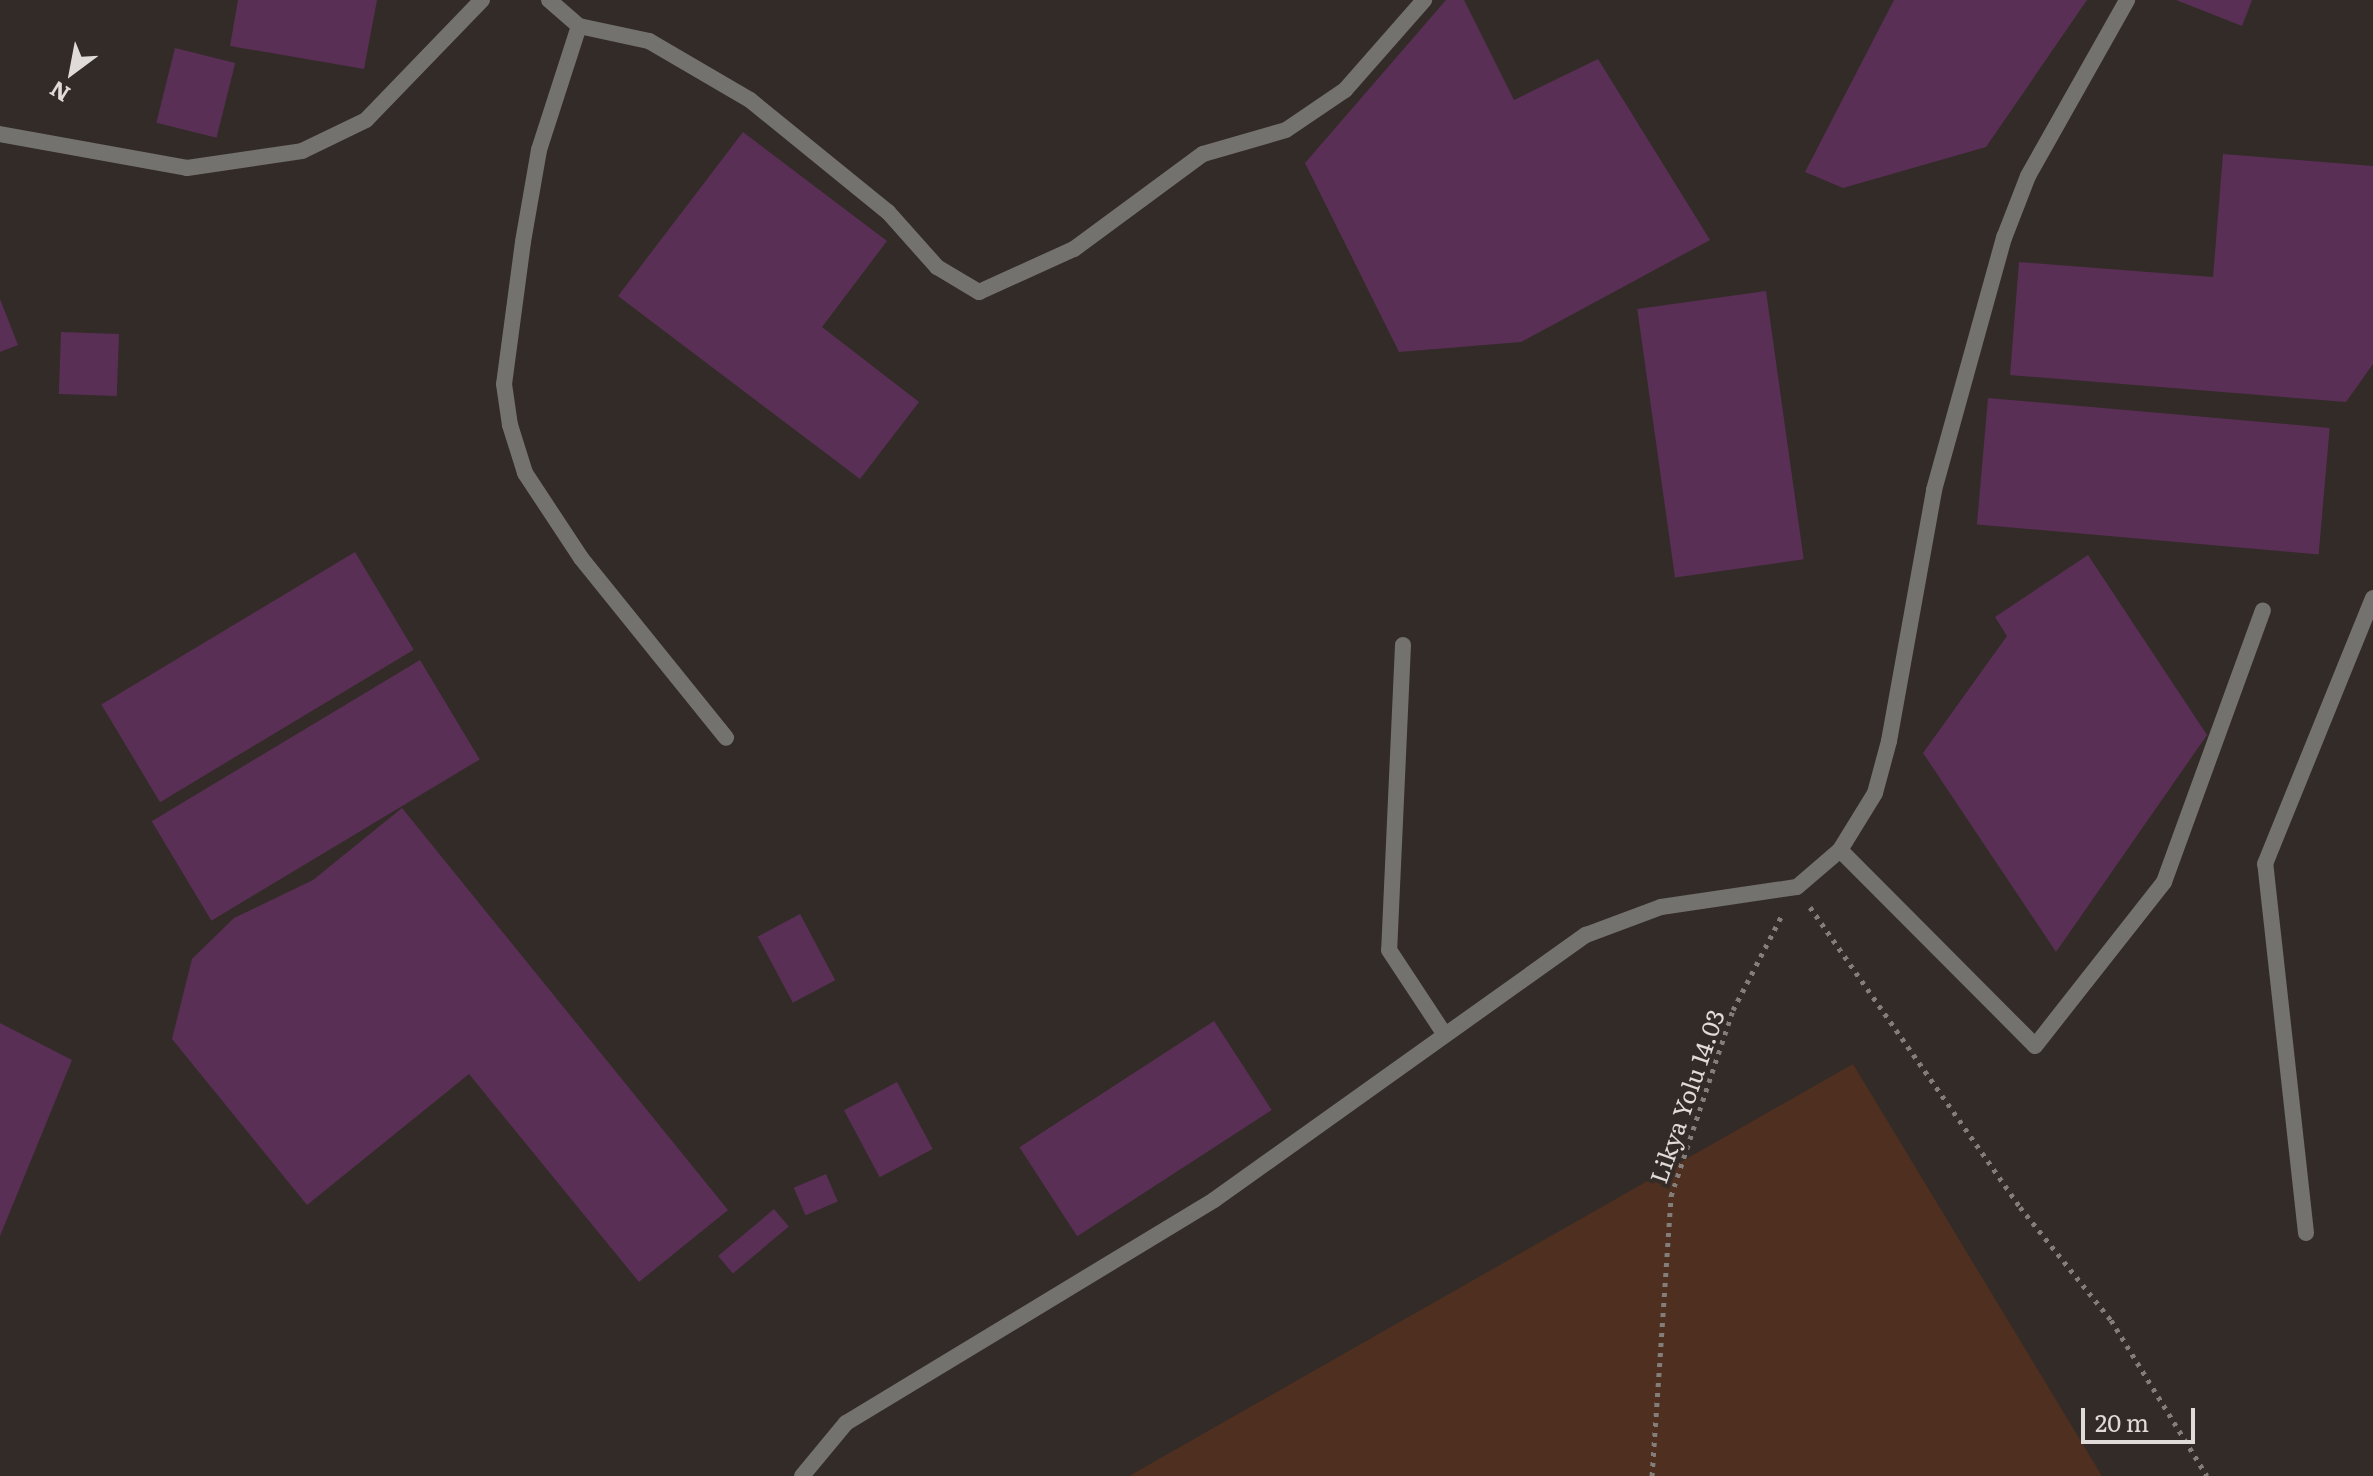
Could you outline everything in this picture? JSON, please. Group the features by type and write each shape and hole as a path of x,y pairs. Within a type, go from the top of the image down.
{"street":[{"path":"2,137 187,168 302,151 366,120 482,0"},
{"path":"549,0 579,26 649,41 750,100 888,212 937,267 979,292 1074,249 1203,154 1286,130 1345,90 1424,0"},
{"path":"802,1476 846,1423 1214,1200 1443,1032 1586,935 1661,907 1797,887 1840,850 1875,793 1886,754 1934,490 2004,238 2028,176 2127,0"},
{"path":"579,26 539,150 523,242 504,384 510,425 525,473 581,558 726,738"},
{"path":"2306,1233 2265,864 2373,598"},
{"path":"1840,850 2035,1046 2164,882 2263,610"},
{"path":"1403,645 1389,950 1443,1032"}],"path":[{"name":"Likya Yolu 14.03","path":"1652,1476 1671,1196 1733,1010 1797,887"},
{"path":"1797,887 2020,1207 2111,1320 2207,1476"}],"shaded area":[{"path":"1853,1064 2102,1476 1129,1476"}],"building":[{"path":"238,0 377,0 364,69 230,46"},
{"path":"1446,0 1464,0 1514,100 1598,59 1710,240 1521,342 1399,352 1305,163"},
{"path":"1894,0 2087,0 1986,147 1843,188 1805,172"},
{"path":"2176,0 2252,0 2242,26"},
{"path":"175,48 235,63 217,138 156,123"},
{"path":"743,132 887,241 822,327 919,402 860,479 618,296"},
{"path":"2223,154 2373,166 2373,364 2346,402 2010,375 2019,262 2213,277"},
{"path":"1766,291 1804,559 1675,577 1637,309"},
{"path":"0,299 18,345 0,352"},
{"path":"61,332 119,334 117,396 59,394"},
{"path":"1988,398 2330,428 2319,554 1977,525"},
{"path":"355,552 414,650 160,802 101,704"},
{"path":"2088,555 2207,735 2056,952 1923,753 2007,636 1995,617"},
{"path":"420,660 480,759 211,921 152,821"},
{"path":"402,808 728,1210 639,1282 469,1074 307,1205 172,1039 192,959 234,918 313,880"},
{"path":"800,914 835,980 793,1003 758,937"},
{"path":"1214,1021 1272,1110 1077,1236 1019,1147"},
{"path":"0,1023 72,1060 0,1236"},
{"path":"897,1082 933,1149 880,1177 844,1110"},
{"path":"826,1174 838,1202 806,1215 794,1188"},
{"path":"774,1209 789,1227 733,1274 718,1256"}]}
